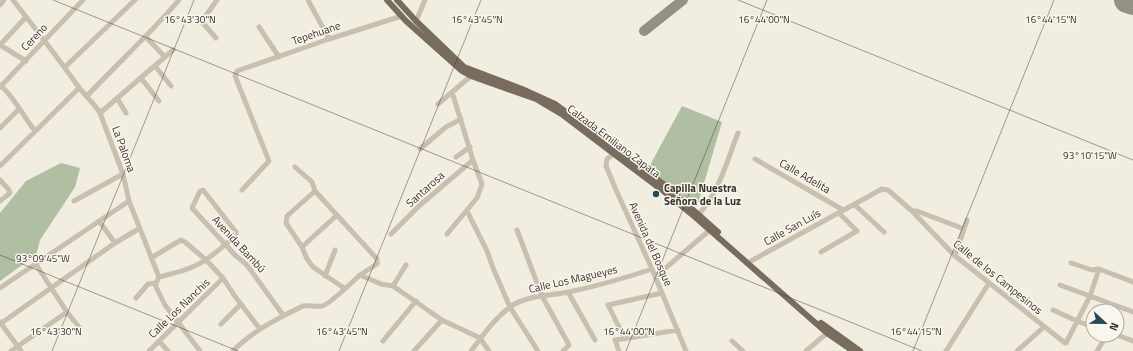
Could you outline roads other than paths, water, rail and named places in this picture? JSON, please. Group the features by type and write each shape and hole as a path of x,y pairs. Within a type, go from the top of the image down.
{"main road":[{"name":"Calzada Emiliano Zapata","path":"387,0 462,72 520,93 553,108 666,186 699,214 743,256 816,321 860,351"},
{"name":"Calzada Emiliano Zapata","path":"397,0 416,21 464,67 522,89 555,104 616,152 710,230 751,261 827,333 853,351"}],"street":[{"path":"0,5 4,0"},
{"name":"La Paloma","path":"13,0 45,40 80,88 95,104 100,113 123,174 129,201 159,277"},
{"name":"Cereno","path":"0,86 26,61 83,0"},
{"path":"65,67 135,0"},
{"path":"87,96 113,68 146,37 179,0"},
{"path":"216,38 202,22 217,0"},
{"path":"308,0 329,39"},
{"path":"416,21 425,0"},
{"name":"Tepehuane","path":"242,190 269,161 235,76 237,71 329,39 402,16"},
{"path":"26,17 0,45 26,61"},
{"path":"259,27 279,57"},
{"path":"146,37 165,57"},
{"path":"100,113 173,50"},
{"path":"155,66 171,86"},
{"path":"438,104 471,76"},
{"path":"141,78 159,101"},
{"path":"0,86 16,103 35,131"},
{"path":"0,166 80,88"},
{"path":"447,234 477,198 482,184 452,92"},
{"path":"117,98 126,113"},
{"path":"0,128 19,109"},
{"path":"420,149 446,127 461,119"},
{"path":"699,214 709,201 716,188 738,133"},
{"path":"456,157 470,147"},
{"name":"Avenida del Bosque","path":"616,152 607,159 606,166 652,269 686,351"},
{"name":"Calle Adelita","path":"756,159 841,211 857,231 821,252"},
{"name":"Santarosa","path":"391,234 419,206 473,160"},
{"path":"233,351 260,329 283,315 303,306 322,306 329,304 344,288 377,264 378,261 315,191 312,182 295,167"},
{"path":"74,201 123,174"},
{"path":"0,180 10,190 10,193 0,202"},
{"name":"Calle de los Campesinos","path":"841,211 855,205 882,189 888,190 912,211 954,255 1066,343 1077,321"},
{"name":"Avenida Bambú","path":"225,245 236,235 236,232 203,190 200,191 192,208 225,245 247,265 283,315"},
{"path":"315,191 287,216 286,223 302,246 313,267 344,288"},
{"path":"0,288 129,201"},
{"path":"855,205 884,232"},
{"path":"467,211 487,251 510,308 538,351"},
{"name":"Calle San Luís","path":"751,261 841,211"},
{"path":"912,211 917,211 964,228"},
{"path":"302,246 337,215"},
{"path":"954,255 968,220"},
{"path":"99,221 115,243"},
{"path":"19,349 0,323 115,243 140,228"},
{"path":"518,230 542,296 569,344 563,351"},
{"path":"655,277 710,230"},
{"path":"151,258 181,240 183,241 206,260 223,278 260,329"},
{"path":"200,351 165,305 156,287 156,283 159,277 185,270 206,260 225,245"},
{"path":"325,276 335,250"},
{"path":"35,263 50,288 79,327"},
{"path":"1071,263 1092,270 1100,270 1133,282"},
{"path":"393,286 406,265"},
{"name":"Calle Los Magueyes","path":"471,351 494,322 510,308 528,299 568,292 629,277 652,269"},
{"path":"1077,321 1090,296 1100,270"},
{"path":"360,275 380,284 393,286 442,320 480,338 489,351"},
{"name":"Calle Los Nanchis","path":"149,351 223,278"},
{"path":"946,351 989,282"},
{"path":"136,298 148,284 156,283"},
{"path":"1060,285 1133,312"},
{"path":"568,292 595,340"},
{"path":"625,339 608,305 662,293"},
{"path":"383,341 416,301"},
{"path":"221,324 241,304"},
{"path":"1053,310 1085,324"},
{"path":"11,351 19,349 67,312"},
{"path":"414,351 442,320"},
{"path":"1017,351 1044,326"},
{"path":"619,351 615,340 678,330"},
{"path":"806,351 827,333"},
{"path":"159,341 168,351"},
{"path":"732,341 742,351"}],"place":[{"name":"Capilla Nuestra Señora de la Luz","path":"656,194"}]}
